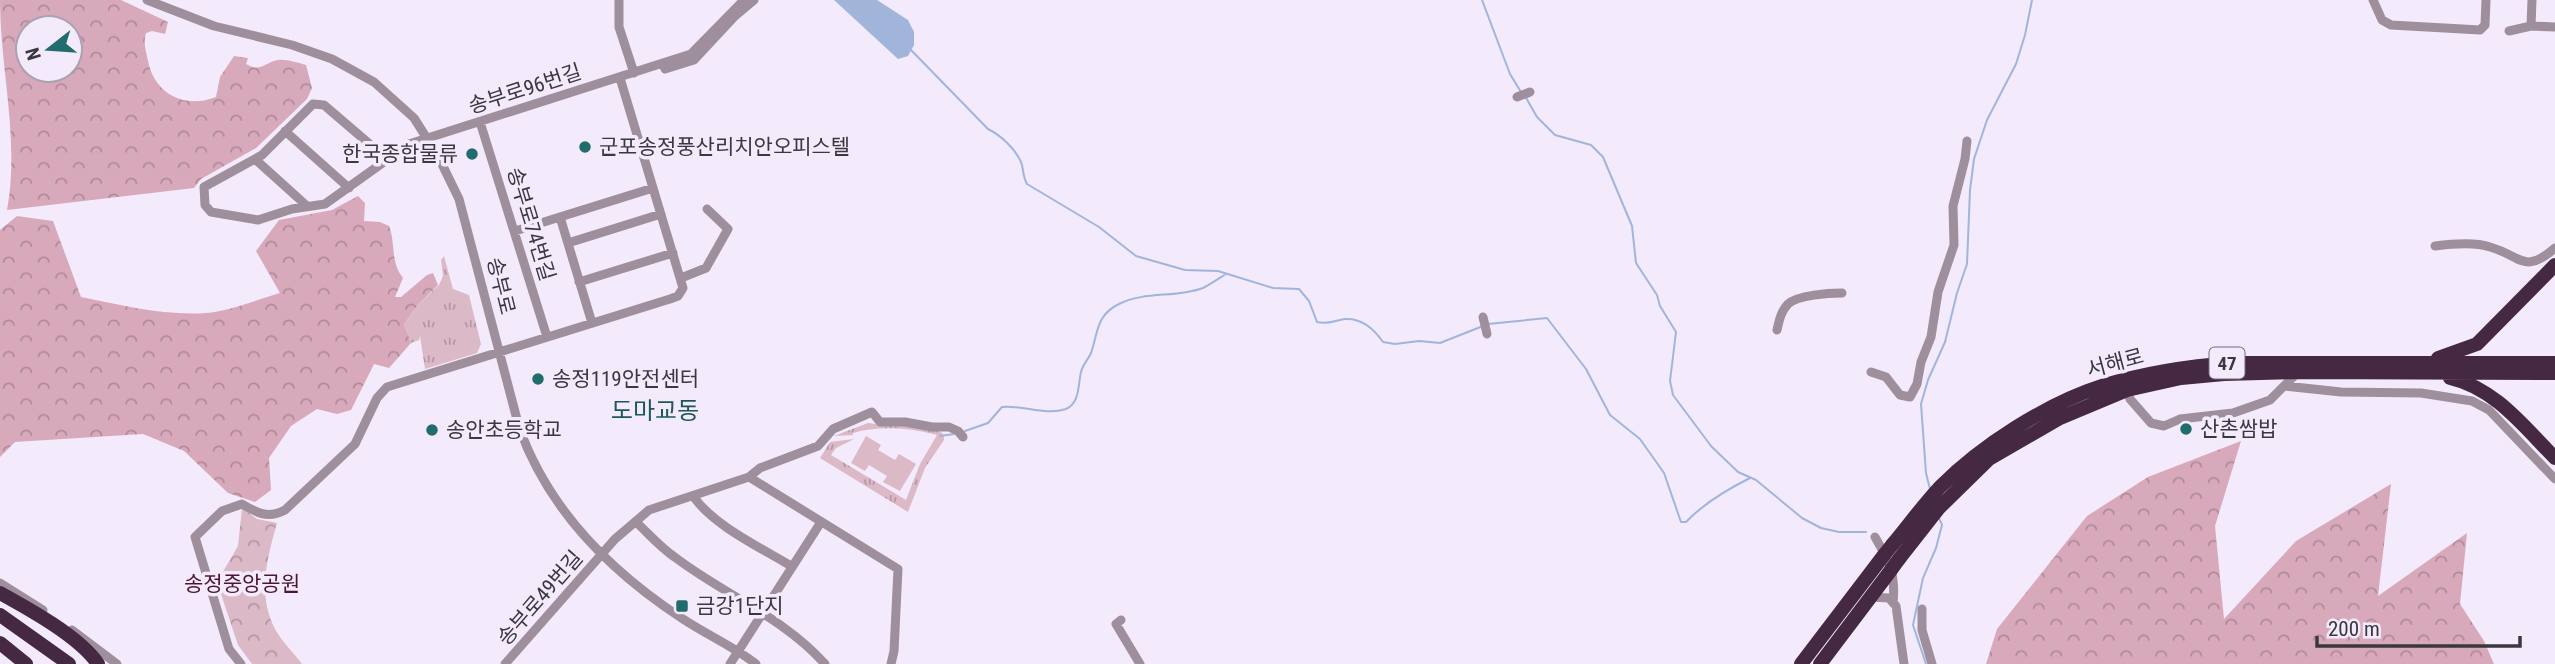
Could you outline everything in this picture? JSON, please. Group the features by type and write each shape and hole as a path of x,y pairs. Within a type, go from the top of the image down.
{"highway":[{"path":"2429,368 2477,344 2555,265"},
{"name":"서해로","path":"1820,664 1916,538 1937,501 1984,450 2059,403 2102,386 2196,366 2233,363 2555,373"},
{"name":"서해로","path":"1801,664 1910,523 2000,452 2060,418 2127,390 2181,378 2555,363"},
{"path":"2429,368 2484,390 2555,458"},
{"path":"0,593 31,610 60,631 93,656 98,664"},
{"path":"0,615 69,664"},
{"path":"0,643 26,664"}],"street":[{"name":"송부로","path":"147,0 214,26 292,45 332,59 374,82 414,118 459,199 528,453 570,519 634,585 756,664"},
{"path":"619,0 619,27 634,73"},
{"name":"송부로96번길","path":"255,159 204,187 208,209 215,213 263,220 280,212 325,204 409,144 620,80 691,54 744,0"},
{"path":"241,664 229,649 195,537 222,511 242,503 264,516 285,510 355,444 383,390 392,385 678,296 683,288 681,278 620,80 694,60 735,16 754,0"},
{"path":"2373,0 2382,20 2392,25 2480,30 2485,24 2486,0"},
{"path":"2531,26 2532,0"},
{"path":"2509,32 2531,26 2555,27"},
{"path":"1517,97 1530,92"},
{"path":"307,206 255,159 270,148 313,104 318,102 324,105 387,159"},
{"name":"송부로74번길","path":"481,123 547,337"},
{"path":"285,131 349,188"},
{"path":"1871,372 1886,377 1900,395 1910,397 1917,384 1921,362 1931,337 1938,292 1954,245 1954,206 1967,141"},
{"path":"515,231 653,188"},
{"path":"681,278 706,268 728,229 707,209"},
{"path":"568,243 661,214"},
{"path":"559,218 592,323"},
{"path":"2435,246 2490,246 2525,262 2542,260 2555,248"},
{"path":"579,282 673,253"},
{"path":"1777,330 1781,315 1790,302 1824,293 1842,293"},
{"path":"1483,317 1487,334"},
{"path":"2127,390 2130,399 2151,423 2164,426 2180,419 2233,413 2270,400 2298,372"},
{"path":"2285,386 2341,392 2421,393 2472,401 2489,410 2555,479"},
{"name":"송부로49번길","path":"505,664 602,555 649,510 749,477 760,468 818,446 833,429 872,412 880,422 897,421 949,427 963,437"},
{"path":"749,477 898,569 891,664"},
{"path":"693,496 701,508 715,519 792,566"},
{"path":"636,522 676,558 791,632 825,664"},
{"path":"730,664 762,611 823,524"},
{"path":"1875,537 1889,561 1895,583 1893,603"},
{"path":"0,583 97,647 117,664"},
{"path":"1871,597 1889,598 1896,606 1904,664"},
{"path":"1922,609 1922,630 1932,664"},
{"path":"1121,620 1116,624 1140,664"}],"green space":[{"path":"0,0 121,0 168,22 165,34 152,31 146,33 148,61 157,83 173,96 183,100 216,97 220,77 234,56 248,58 246,64 256,67 278,60 306,65 312,88 307,99 256,148 201,179 194,188 7,210 10,131"},
{"path":"358,196 365,203 364,221 380,222 389,226 396,266 403,278 395,297 401,297 433,273 438,285 404,324 411,343 389,368 374,364 351,410 337,414 317,409 291,426 269,458 271,490 255,502 228,493 184,451 143,434 15,442 0,457 0,230 17,216 53,221 81,297 191,314 234,308 280,293 256,251 279,220 332,210"},
{"path":"444,256 453,289 469,295 481,344 477,353 425,369 420,336 419,340 411,343 404,324 417,306 439,285 443,276 441,260"},
{"path":"868,423 930,427 944,435 944,440 925,468 908,512 820,458 830,442 854,439 836,448 831,455 906,500 920,464 937,435 884,428 834,436"},
{"path":"866,436 881,445 878,450 895,460 899,454 916,464 900,491 883,482 887,476 869,465 865,471 851,463"},
{"path":"2241,441 2215,526 2224,619 2296,541 2391,484 2378,596 2467,533 2460,604 2484,641 2494,664 1986,664 1997,629 2087,516 2148,477"},
{"name":"송정중앙공원","path":"242,508 257,519 277,523 265,576 266,603 275,629 302,664 252,664 238,645 217,582 238,546"}],"water":[{"path":"834,0 877,0 908,20 914,32 914,45 908,56 898,59"}],"waterway":[{"path":"1482,0 1510,74 1521,92"},
{"path":"1930,489 1926,473 1921,404 1928,380 1945,342 1967,264 1974,159 1987,120 2016,64 2032,0"},
{"path":"911,50 988,129 1011,147 1021,162 1027,184 1099,227 1136,256 1185,270 1218,271 1273,288 1299,289 1309,301 1317,322 1357,320 1372,329 1383,342 1440,343 1483,326"},
{"path":"1525,96 1537,117 1555,135 1591,145 1603,157 1632,226 1636,263 1657,295 1660,306 1676,332 1670,381 1673,395 1711,446 1738,472 1756,480 1802,518 1821,528 1839,532 1866,532"},
{"path":"965,431 988,423 1002,407 1058,411 1071,406 1076,398 1082,369 1091,353 1099,325 1111,308 1139,297 1193,291 1226,274"},
{"path":"1488,324 1547,318 1586,369 1610,415 1640,439 1664,473 1681,522 1686,522 1716,497 1750,478"},
{"path":"940,436 954,434"},
{"path":"1926,664 1913,625 1923,578 1936,548 1942,525 1939,518"}],"place":[{"name":"군포송정풍산리치안오피스텔","path":"585,147"},
{"name":"한국종합물류","path":"472,154"},
{"name":"송정119안전센터","path":"538,379"},
{"name":"산촌쌈밥","path":"2186,429"},
{"name":"송안초등학교","path":"432,430"},
{"name":"금강1단지","path":"682,606"}],"district":[{"name":"도마교동","path":"655,411"}]}
